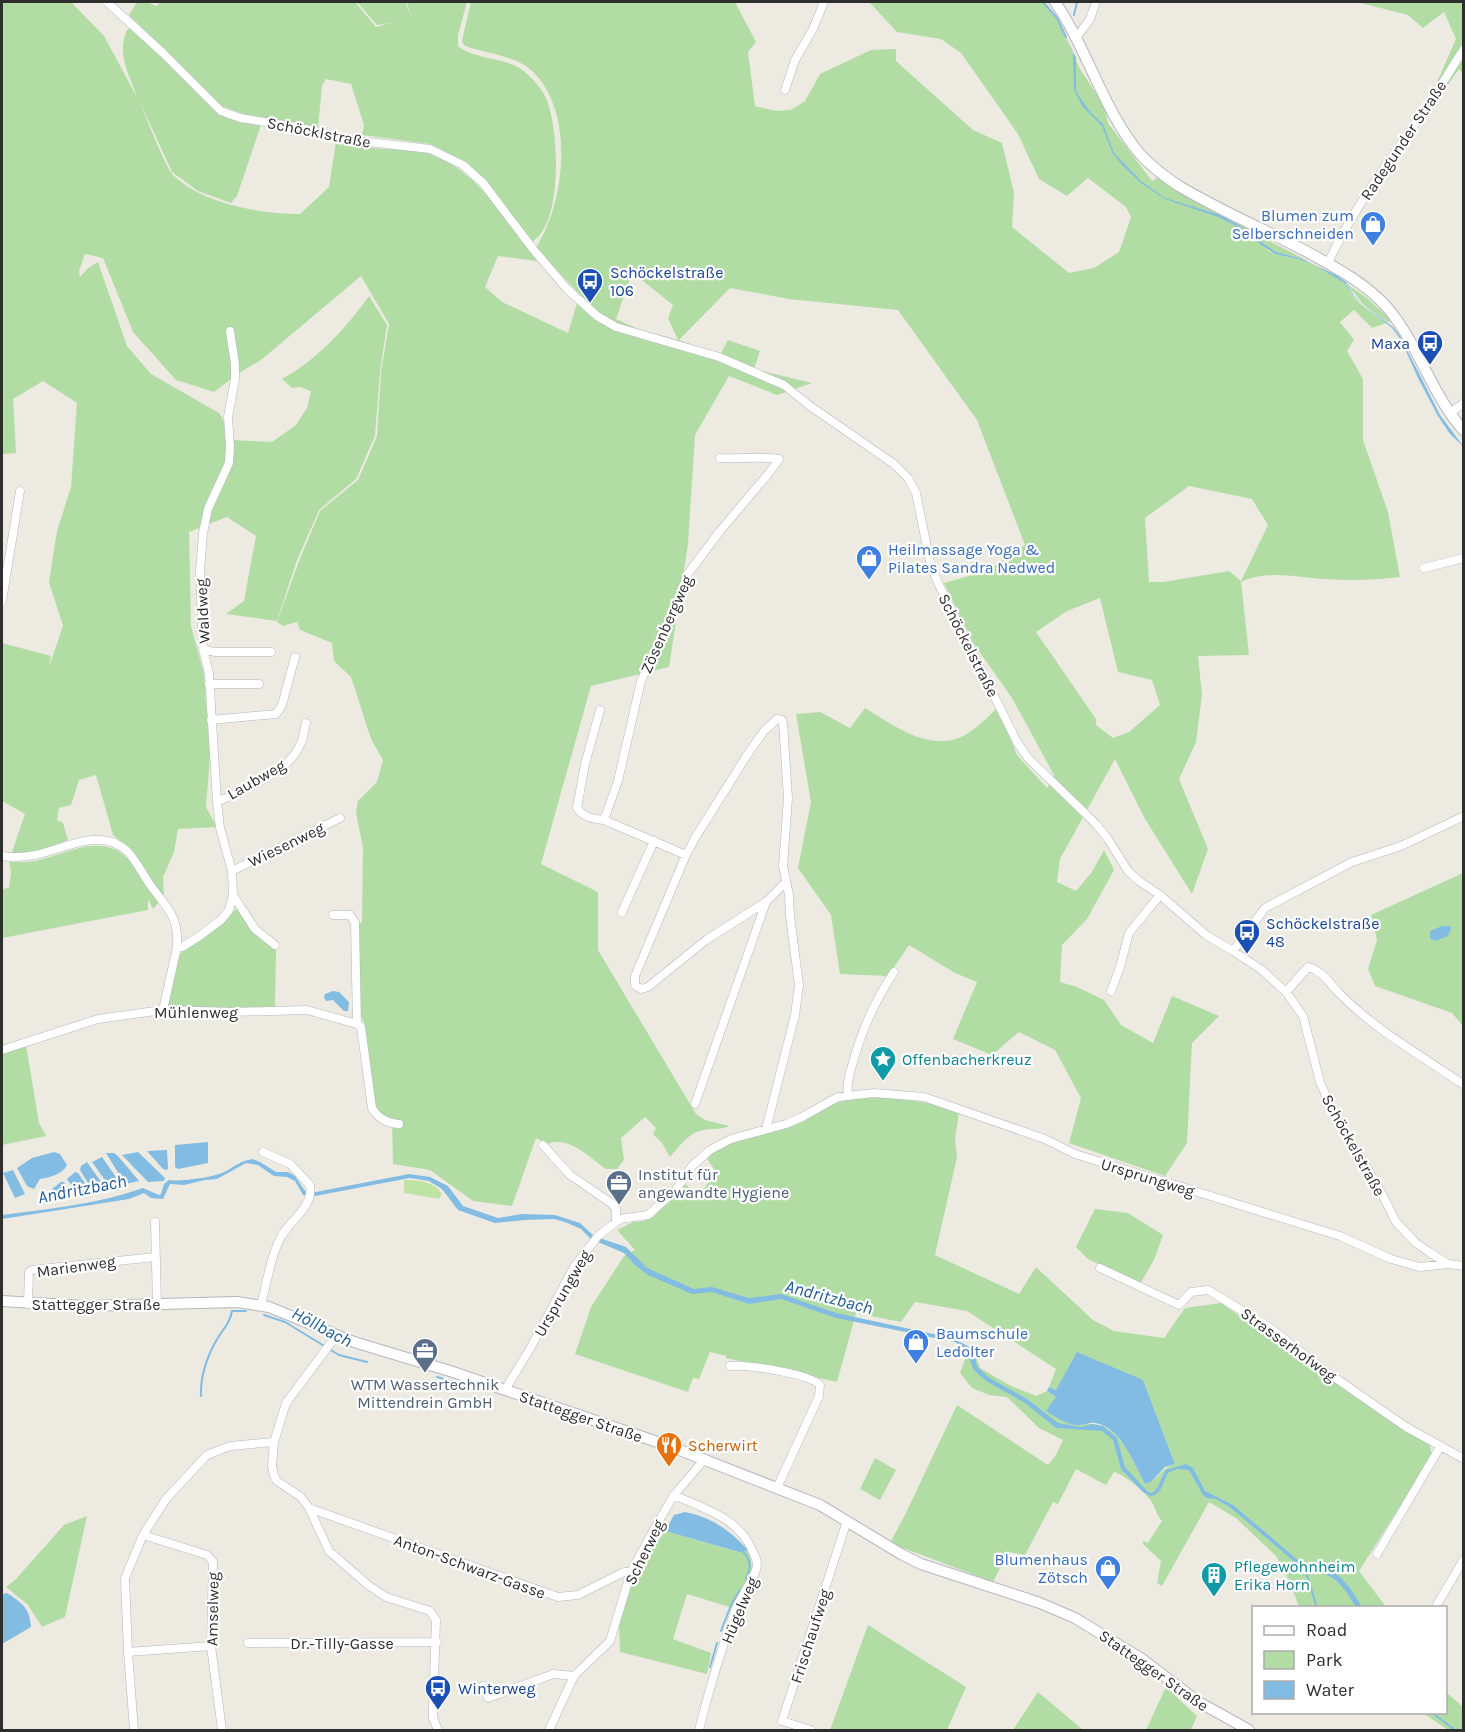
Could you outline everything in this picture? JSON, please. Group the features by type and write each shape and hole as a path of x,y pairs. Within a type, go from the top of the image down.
{"main road":[{"path":"1054,2 1077,37 1121,126 1140,153 1157,171 1193,195 1328,263 1370,291 1409,338 1450,413 1464,431"},
{"name":"Stattegger Straße","path":"2,1301 28,1304 157,1305 237,1302 261,1305 330,1343 411,1358 704,1460 820,1505 902,1554 931,1568 995,1587 1075,1618 1142,1659 1213,1712 1249,1731"}],"street":[{"name":"Schöcklstraße","path":"107,2 163,53 221,111 240,118 296,127 350,140 430,149 463,165 483,183 533,249"},
{"path":"786,90 795,60 813,29 824,2"},
{"path":"1077,37 1090,19 1096,2"},
{"name":"Radegunder Straße","path":"1328,263 1352,217 1464,49"},
{"name":"Schöckelstraße","path":"533,249 567,289 597,316 616,327 742,365 784,385 810,406 894,464 908,478 916,493 930,562 938,583 1017,742 1028,758 1096,824 1128,871 1139,881 1206,935 1262,970 1286,992 1303,1016 1320,1082 1333,1112 1380,1190 1389,1211 1400,1227 1416,1243 1448,1264 1464,1266"},
{"name":"Waldweg","path":"177,947 182,947 221,920 229,910 233,895 232,871 220,828 217,802 209,674 203,649 200,571 202,533 208,509 230,463 228,417 235,371 230,331"},
{"path":"1450,413 1464,404"},
{"name":"Zösenbergweg","path":"604,820 618,781 641,681 681,595 687,575 779,459 720,458"},
{"path":"2,601 20,491"},
{"path":"1424,568 1464,558"},
{"path":"203,649 214,652 271,652"},
{"path":"211,720 276,714 282,705 295,657"},
{"path":"209,684 259,684"},
{"path":"600,710 585,764 577,808 580,813 590,818 604,820 686,855"},
{"path":"766,1129 795,1015 799,986 789,895 783,858 788,818 788,790 784,728 780,719 773,722 749,752 686,855 635,976 634,982 637,988 648,987 706,940 766,902 786,882"},
{"name":"Laubweg","path":"217,802 245,789 287,763 301,744 306,723"},
{"path":"1233,951 1265,908 1352,862 1401,846 1464,816"},
{"name":"Wiesenweg","path":"232,871 340,818"},
{"path":"2,856 17,858 41,854 86,840 103,840 127,852 166,903 176,925 177,947 163,1010"},
{"path":"622,912 654,841"},
{"path":"233,895 255,929 275,945"},
{"path":"1111,991 1129,933 1160,896"},
{"path":"695,1104 766,902"},
{"path":"333,915 350,915 355,923 357,1024 362,1029 372,1108 379,1118 399,1124"},
{"path":"1286,992 1308,967 1316,969 1340,994 1370,1019 1412,1051 1464,1085"},
{"path":"848,1095 850,1074 866,1022 894,972"},
{"name":"Mühlenweg","path":"2,1050 98,1019 163,1010 231,1012 307,1010 357,1024"},
{"name":"Ursprungweg","path":"505,1390 565,1281 596,1238 620,1219 648,1215 675,1190 692,1166 710,1150 731,1139 802,1117 838,1097 848,1095 874,1093 924,1097 1045,1139 1075,1154 1340,1236 1391,1258 1420,1266 1448,1264"},
{"path":"543,1145 570,1175 616,1209 616,1221"},
{"path":"261,1305 273,1257 282,1236 305,1208 310,1194 310,1185 290,1164 263,1152"},
{"path":"155,1222 157,1305"},
{"name":"Marienweg","path":"28,1304 29,1272 32,1270 155,1257"},
{"name":"Strasserhofweg","path":"1100,1268 1179,1305 1191,1292 1208,1290 1269,1327 1373,1405 1440,1447 1464,1459"},
{"path":"330,1343 286,1403 274,1442 272,1466 277,1481 301,1497 309,1508 329,1551 386,1597 430,1611 436,1620 433,1710 437,1730"},
{"path":"730,1366 740,1364 798,1376 816,1381 820,1386 819,1396 777,1488"},
{"path":"134,1731 125,1578 143,1535 166,1499 207,1455 230,1446 274,1442"},
{"path":"1377,1554 1440,1447"},
{"name":"Scherweg","path":"549,1731 574,1676 610,1641 631,1572 674,1495 704,1460"},
{"name":"Hügelweg","path":"674,1495 726,1518 741,1532 756,1558 757,1569 737,1605 699,1731"},
{"name":"Anton-Schwarz-Gasse","path":"309,1508 558,1597 578,1595 624,1572 631,1572"},
{"name":"Frischaufweg","path":"812,1731 782,1721 847,1521"},
{"name":"Amselweg","path":"143,1535 207,1555 213,1562 211,1646 222,1731"},
{"path":"1436,1606 1464,1559"},
{"name":"Dr.-Tilly-Gasse","path":"248,1643 437,1642"},
{"path":"128,1652 211,1646"},
{"path":"483,1686 488,1698 553,1674 574,1676"}],"green space":[{"path":"2,2 71,2 104,36 138,99 128,74 123,48 127,30 131,28 219,114 261,125 237,196 231,203 198,191 172,172 140,102 173,175 185,185 216,200 268,212 300,214 329,187 336,141 368,148 423,152 442,159 459,169 488,196 537,261 498,256 485,287 502,302 568,333 577,303 583,298 538,250 537,246 547,227 559,182 560,133 555,110 546,89 526,66 510,58 465,46 462,42 471,2 735,2 756,42 748,52 755,106 776,111 791,110 805,101 820,74 871,50 896,49 896,61 973,130 1002,143 1014,193 1012,227 1069,273 1094,268 1119,252 1131,217 1126,207 1088,178 1067,196 1039,179 1018,134 961,53 941,39 897,32 869,2 1043,2 1057,18 1080,69 1103,100 1108,123 1152,181 1159,177 1271,238 1271,242 1308,261 1268,248 1267,250 1315,265 1334,276 1346,284 1353,297 1386,323 1372,328 1354,310 1340,322 1354,340 1347,351 1363,379 1363,440 1388,512 1400,577 1344,580 1272,575 1241,582 1249,655 1198,656 1202,695 1196,742 1179,779 1208,849 1192,894 1145,819 1115,759 1060,859 1057,882 1076,891 1092,872 1104,850 1114,870 1087,919 1062,945 1060,982 1077,987 1104,1000 1121,1025 1153,1043 1172,996 1219,1016 1192,1043 1187,1143 1165,1176 1069,1143 1081,1098 1055,1050 1019,1032 992,1055 953,1039 977,982 955,973 909,945 888,976 840,974 831,915 798,868 811,802 796,714 820,712 850,728 865,708 913,735 939,741 952,740 965,735 998,707 1017,755 1047,788 1054,775 1012,698 974,644 944,583 987,571 1025,545 977,420 898,310 789,299 730,288 679,340 720,355 728,340 760,351 754,369 812,383 777,395 729,376 695,435 688,544 669,667 591,686 541,864 598,892 598,950 696,1114 705,1120 729,1126 699,1131 685,1140 670,1157 662,1143 653,1134 656,1128 645,1117 621,1138 624,1160 617,1169 606,1169 586,1153 571,1145 563,1142 547,1144 536,1138 512,1206 473,1201 430,1170 393,1164 392,1121 375,1110 371,1093 365,1025 360,1014 359,924 362,922 363,848 356,812 358,801 377,782 383,760 371,739 351,677 334,661 332,643 300,630 297,622 283,626 277,622 320,511 358,480 377,436 381,371 389,324 361,276 261,360 214,392 176,380 133,332 103,258 85,254 79,271 80,277 98,262 127,346 151,374 219,413 226,427 228,455 219,485 201,527 189,532 191,626 204,674 210,756 206,807 217,827 178,829 174,852 163,877 164,896 153,909 148,899 148,910 2,938 2,889 9,888 11,872 9,862 40,860 80,848 105,846 118,851 129,860 139,874 128,848 113,835 96,775 79,780 71,805 59,808 57,820 63,823 68,840 42,851 11,855 25,814 2,801 2,643 51,656 49,667 63,626 49,582 57,531 71,487 77,403 43,381 13,399 16,453 2,454","holes":["631,275 638,277 673,305 668,318 678,340 638,329 616,319","1189,486 1252,499 1268,525 1241,581 1229,571 1163,582 1149,582 1145,518","1100,598 1118,672 1152,680 1160,705 1129,732 1113,738 1096,725 1096,719 1036,632 1067,611"]},
{"path":"137,2 157,6 160,2 355,2 376,27 390,23 377,25 357,2 406,2 411,18 407,2 467,2 458,35 458,46 474,54 518,68 529,76 546,98 554,130 556,174 554,197 542,232 531,242 479,174 459,159 430,144 362,135 364,125 351,84 326,79 322,86 318,128 247,115 221,106 129,15"},
{"path":"1361,2 1463,2 1463,74 1459,69 1439,97 1430,98 1456,39 1444,12 1423,28 1408,15"},
{"path":"1347,284 1367,298 1392,321 1388,322 1363,304"},
{"path":"369,296 387,325 380,371 375,436 356,479 319,510 297,560 277,621 226,614 244,601 256,536 227,517 206,525 220,487 232,440 272,442 296,425 307,408 311,391 300,387 292,388 282,379 319,353 351,320"},
{"path":"1463,873 1463,1026 1452,1013 1375,986 1368,969 1377,940 1371,915"},
{"path":"239,908 252,930 276,950 275,1007 234,1009 170,1007 168,1005 173,974 181,953 217,928"},
{"path":"26,1045 39,1123 46,1136 2,1145 2,1053"},
{"path":"885,1096 940,1105 959,1113 955,1139 957,1157 935,1255 1019,1294 1036,1267 1093,1320 1114,1331 1164,1338 1185,1308 1221,1303 1375,1410 1430,1445 1432,1456 1359,1571 1385,1606 1299,1606 1290,1582 1276,1556 1236,1518 1209,1502 1162,1586 1157,1583 1161,1561 1143,1544 1143,1541 1148,1543 1162,1521 1146,1495 1130,1481 1114,1472 1106,1485 1076,1469 1058,1504 1053,1502 1025,1555 1008,1552 993,1582 890,1543 957,1405 1048,1465 1063,1440 1039,1428 1007,1397 989,1395 972,1388 960,1373 971,1344 980,1368 1009,1385 1036,1396 1047,1391 1056,1397 1081,1425 1094,1424 1113,1433 1128,1452 1145,1484 1175,1464 1143,1380 1130,1376 1056,1390 1049,1387 1056,1369 967,1311 915,1302 901,1322 856,1313 837,1382 726,1358 726,1356 710,1352 699,1379 693,1378 688,1392 575,1354 591,1307 624,1256 635,1250 617,1230 633,1222 653,1217 677,1194 684,1183 693,1191 703,1190 716,1172 706,1157 729,1143 757,1134 785,1129 833,1104 851,1098"},
{"path":"404,1180 430,1184 442,1194 439,1199 404,1193"},
{"path":"1095,1209 1128,1213 1163,1235 1154,1260 1140,1284 1088,1259 1076,1247"},
{"path":"875,1458 896,1470 880,1500 860,1489"},
{"path":"87,1516 65,1617 42,1627 28,1605 6,1587 64,1525"},
{"path":"665,1531 738,1552 749,1551 753,1573 733,1608 687,1594 673,1639 711,1653 707,1674 620,1652 619,1622 635,1573"},
{"path":"868,1625 966,1687 947,1730 830,1730"},
{"path":"1166,1687 1197,1716 1191,1730 1146,1730"},
{"path":"1038,1692 1083,1730 1013,1730"},
{"path":"1447,1693 1463,1707 1463,1730 1448,1730 1424,1714 1447,1714"}],"water":[{"path":"1065,35 1076,58 1078,95 1091,113 1103,124 1114,153 1141,181 1165,198 1220,215 1243,228 1276,252 1314,265 1275,254 1242,229 1218,217 1165,199 1141,183 1113,154 1102,126 1083,107 1077,96 1074,89 1073,53"},
{"path":"1316,266 1346,282 1354,296 1393,327 1400,336 1440,415 1463,446 1450,434 1438,416 1401,340 1392,328 1353,296 1346,284"},
{"path":"1442,926 1450,926 1448,936 1435,941 1430,938 1430,931"},
{"path":"333,991 339,992 349,1002 348,1011 344,1011 333,1000 326,1001 325,994"},
{"path":"208,1142 208,1163 178,1169 175,1167 175,1145"},
{"path":"167,1150 167,1170 163,1169 147,1151"},
{"path":"54,1152 60,1154 67,1165 65,1168 55,1175 40,1179 34,1189 27,1186 17,1168 32,1158"},
{"path":"138,1152 165,1178 164,1181 148,1182 122,1155"},
{"path":"106,1153 114,1153 118,1156 139,1181 125,1184"},
{"path":"102,1157 120,1183 110,1187 92,1162"},
{"path":"252,1159 276,1172 288,1172 295,1176 305,1191 316,1192 409,1174 430,1177 448,1186 463,1206 498,1218 522,1214 555,1215 580,1223 594,1236 626,1247 647,1268 694,1289 712,1287 749,1298 781,1294 836,1313 952,1338 968,1346 974,1353 977,1366 988,1377 1027,1399 1058,1423 1081,1427 1092,1424 1103,1426 1117,1438 1125,1467 1148,1492 1152,1493 1156,1489 1166,1470 1186,1464 1193,1468 1205,1491 1233,1505 1306,1567 1325,1569 1337,1574 1347,1584 1361,1606 1355,1606 1344,1589 1332,1577 1304,1570 1231,1508 1216,1499 1203,1495 1189,1470 1177,1469 1168,1473 1160,1491 1154,1495 1150,1496 1143,1492 1121,1469 1113,1440 1102,1431 1056,1428 1025,1403 986,1381 973,1369 967,1350 955,1342 836,1318 781,1299 749,1304 712,1292 692,1294 648,1275 624,1253 591,1239 581,1229 565,1222 554,1219 495,1223 458,1210 442,1189 429,1181 410,1178 315,1196 303,1195 295,1181 287,1177 274,1176 258,1165 246,1163 217,1179 184,1185 170,1184 163,1199 151,1198 144,1193 129,1199 2,1219 2,1215 91,1202 143,1188 159,1195 164,1184 169,1180 189,1180 215,1175"},
{"path":"87,1162 104,1186 93,1191 80,1170 81,1166"},
{"path":"13,1170 25,1194 15,1198 3,1173"},
{"name":"Andritzbach","path":"75,1172 89,1189 89,1193 78,1195 67,1179"},
{"path":"64,1182 72,1195 68,1199 53,1201 47,1193"},
{"path":"1077,1352 1143,1380 1175,1464 1165,1467 1151,1482 1145,1484 1126,1448 1112,1431 1095,1423 1076,1425 1067,1423 1046,1411 1056,1397 1047,1391 1049,1387 1056,1390"},
{"path":"685,1512 721,1526 749,1551 739,1552 665,1531 674,1515"},
{"path":"7,1593 24,1607 29,1615 31,1627 2,1644 2,1594"}],"waterway":[{"path":"1043,2 1057,18 1066,37"},
{"path":"1074,15 1077,2"},
{"path":"201,1396 203,1373 215,1343 229,1321 232,1311 246,1311"},
{"name":"Höllbach","path":"264,1315 285,1322 339,1355 367,1362"},
{"name":"Höllbach","path":"437,1377 486,1391"},
{"path":"741,1550 750,1563 746,1579"},
{"path":"1305,1569 1316,1606"},
{"path":"721,1631 731,1605 740,1590"},
{"path":"710,1667 717,1643"},
{"path":"1434,1714 1455,1730"}],"place":[{"name":"Blumen zum Selberschneiden","path":"1373,247"},
{"name":"Schöckelstraße 106","path":"590,304"},
{"name":"Maxa","path":"1430,366"},
{"name":"Heilmassage Yoga & Pilates Sandra Nedwed","path":"869,581"},
{"name":"Schöckelstraße 48","path":"1247,955"},
{"name":"Offenbacherkreuz","path":"883,1082"},
{"name":"Institut für angewandte Hygiene","path":"619,1206"},
{"name":"Baumschule Ledolter","path":"916,1365"},
{"name":"WTM Wassertechnik Mittendrein GmbH","path":"425,1374"},
{"name":"Scherwirt","path":"669,1468"},
{"name":"Blumenhaus Zötsch","path":"1108,1591"},
{"name":"Pflegewohnheim Erika Horn","path":"1214,1598"},
{"name":"Winterweg","path":"438,1711"}]}
